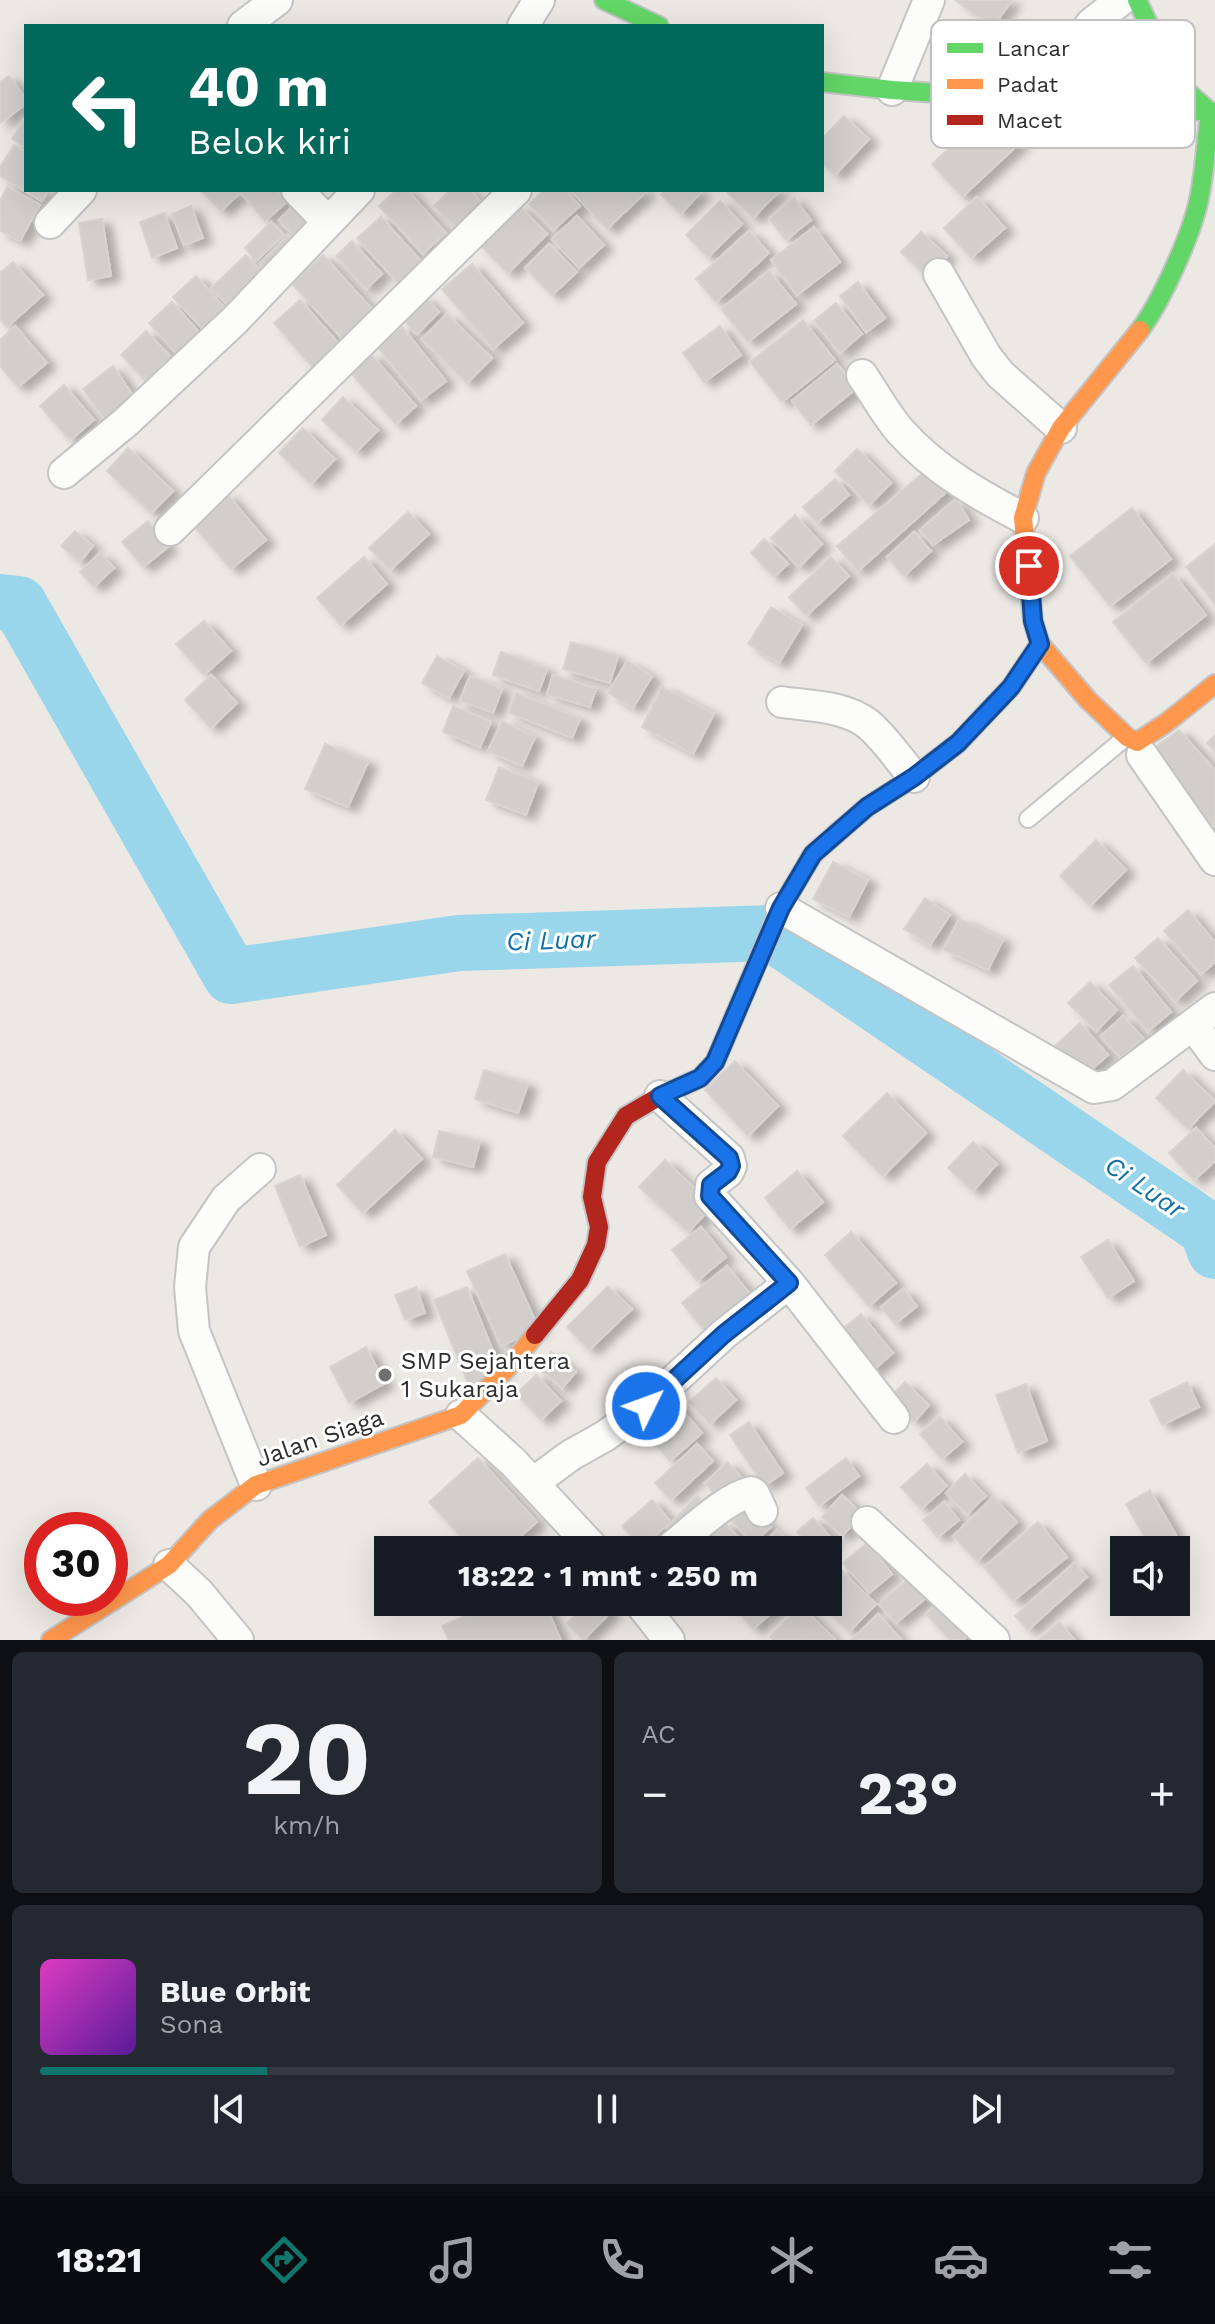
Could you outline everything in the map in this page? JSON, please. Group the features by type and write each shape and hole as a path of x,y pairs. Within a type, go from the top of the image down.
{"street":[{"path":"246,24 277,0"},
{"path":"524,24 539,0"},
{"path":"604,0 655,24"},
{"path":"892,90 929,0"},
{"path":"1096,20 1121,0"},
{"path":"1137,0 1147,20"},
{"path":"824,82 931,92"},
{"path":"1195,97 1213,112 1211,150 1199,201 1183,245 1151,315 1061,428 1036,473 1023,518 1033,621 1040,644 1088,700 1134,746 1215,860"},
{"path":"50,223 79,192"},
{"path":"299,192 328,222"},
{"path":"64,473 126,422 235,320 357,192"},
{"path":"170,530 514,192"},
{"path":"939,274 986,356 1000,374 1061,428"},
{"path":"862,375 901,432 948,474 975,493 1023,518"},
{"name":"Jalan Siaga","path":"51,1640 169,1565 210,1520 256,1485 461,1415 513,1362 580,1280 596,1245 599,1227 592,1197 597,1162 626,1116 700,1078 715,1062 761,951 813,854 867,807 914,777 958,743 1011,687 1040,644"},
{"path":"1134,746 1215,684"},
{"path":"782,702 848,713 868,724 914,777"},
{"path":"779,914 1094,1088 1112,1085 1204,1016 1215,1055"},
{"path":"660,1096 729,1158 731,1166 711,1185 710,1196 789,1283 894,1418"},
{"path":"256,1485 194,1331 190,1287 194,1247 226,1199 260,1169"},
{"path":"533,1483 646,1406 724,1334 789,1283"},
{"path":"461,1415 533,1483 582,1536"},
{"path":"685,1536 743,1494 754,1494 762,1511"},
{"path":"867,1522 994,1640"},
{"path":"169,1565 199,1593 238,1640"},
{"path":"650,1616 669,1640"}],"lane":[{"path":"1028,819 1134,746"}],"building":[{"path":"955,0 1012,0 998,20 983,20"},
{"path":"9,76 24,96 24,105 0,123 0,82"},
{"path":"844,116 869,139 835,175 824,165 824,137"},
{"path":"24,120 24,147 12,139"},
{"path":"14,145 24,151 24,190 0,176 0,167"},
{"path":"949,148 1015,148 962,197 932,164"},
{"path":"7,187 40,205 20,241 0,231 0,201"},
{"path":"27,192 47,192 42,201"},
{"path":"202,192 241,192 221,211"},
{"path":"279,192 287,202 265,221 241,193"},
{"path":"394,192 409,192 446,233 423,254 379,206"},
{"path":"448,192 471,192 491,211 466,237 434,206"},
{"path":"542,192 567,192 580,206 553,230 529,204"},
{"path":"572,192 646,192 607,229"},
{"path":"663,192 701,192 681,214 661,195"},
{"path":"729,192 778,192 753,218"},
{"path":"977,197 1005,228 971,258 944,228"},
{"path":"794,198 811,220 786,240 769,219"},
{"path":"298,201 320,222 301,243 279,220"},
{"path":"720,201 742,224 708,257 686,235"},
{"path":"518,205 547,234 508,273 479,244"},
{"path":"191,206 203,238 184,245 172,214"},
{"path":"164,213 177,248 152,258 140,222"},
{"path":"577,216 604,245 579,268 552,239"},
{"path":"381,217 429,270 406,292 357,238"},
{"path":"102,219 111,276 88,280 79,223"},
{"path":"271,222 284,235 256,261 245,248"},
{"path":"814,227 840,262 797,295 771,260"},
{"path":"749,231 769,253 716,302 696,279"},
{"path":"921,232 947,256 927,277 901,252"},
{"path":"288,235 299,246 269,275 259,264"},
{"path":"352,241 382,274 366,289 336,256"},
{"path":"549,244 577,272 552,295 525,268"},
{"path":"246,255 266,276 231,309 211,288"},
{"path":"323,255 380,318 350,347 292,284"},
{"path":"13,262 43,295 7,327 0,319 0,273"},
{"path":"472,264 523,323 493,349 442,289"},
{"path":"769,271 796,304 748,342 721,309"},
{"path":"196,276 234,318 212,339 173,297"},
{"path":"858,282 885,318 866,332 840,296"},
{"path":"424,297 439,312 417,334 403,319"},
{"path":"300,300 341,346 315,370 274,323"},
{"path":"172,302 209,343 186,363 149,323"},
{"path":"836,303 862,334 840,353 814,321"},
{"path":"447,314 492,358 467,383 422,339"},
{"path":"803,320 835,360 782,402 750,362"},
{"path":"15,326 47,363 18,387 0,366 0,340"},
{"path":"720,326 741,355 704,382 683,353"},
{"path":"402,327 446,381 421,400 377,347"},
{"path":"146,331 181,367 157,392 121,355"},
{"path":"371,354 416,406 396,424 350,372"},
{"path":"837,364 857,388 811,425 792,401"},
{"path":"113,366 135,398 107,422 83,389"},
{"path":"64,385 94,420 70,440 40,406"},
{"path":"343,397 378,430 356,452 322,420"},
{"path":"303,428 335,459 311,484 279,453"},
{"path":"128,448 173,491 151,513 107,471"},
{"path":"857,449 891,483 869,505 835,471"},
{"path":"931,466 952,487 858,571 837,546"},
{"path":"835,479 849,495 817,523 803,507"},
{"path":"227,494 266,540 231,569 192,524"},
{"path":"956,499 969,520 933,545 920,530"},
{"path":"1132,508 1171,559 1110,606 1070,556"},
{"path":"408,512 429,534 390,570 369,548"},
{"path":"795,515 822,544 799,567 771,538"},
{"path":"148,521 168,547 143,567 122,542"},
{"path":"75,531 93,546 80,562 61,546"},
{"path":"914,532 931,551 904,576 887,557"},
{"path":"764,539 788,564 774,577 751,553"},
{"path":"1215,544 1215,604 1186,567"},
{"path":"100,553 114,568 94,587 80,572"},
{"path":"364,557 387,584 341,625 317,598"},
{"path":"831,557 849,576 806,616 789,597"},
{"path":"1173,574 1206,615 1146,663 1113,622"},
{"path":"771,607 802,625 779,663 748,644"},
{"path":"204,621 231,651 204,675 176,644"},
{"path":"571,642 618,656 610,683 563,669"},
{"path":"501,652 547,669 539,691 493,675"},
{"path":"437,656 464,671 449,698 422,683"},
{"path":"627,661 652,676 633,708 608,693"},
{"path":"211,675 237,703 211,728 185,700"},
{"path":"553,675 596,689 590,707 547,694"},
{"path":"470,676 502,689 493,713 460,700"},
{"path":"662,687 714,714 693,754 642,727"},
{"path":"516,693 580,719 572,738 509,713"},
{"path":"453,706 491,722 480,747 443,732"},
{"path":"502,721 535,737 522,766 488,751"},
{"path":"1179,730 1215,770 1215,825 1210,829 1147,753"},
{"path":"1215,735 1215,752 1207,743"},
{"path":"325,744 368,762 348,807 305,789"},
{"path":"499,767 538,783 526,815 486,800"},
{"path":"1096,840 1126,870 1090,906 1060,876"},
{"path":"833,862 868,880 849,917 813,899"},
{"path":"925,898 950,915 930,945 904,929"},
{"path":"1188,910 1215,942 1215,962 1201,974 1164,931"},
{"path":"959,919 1003,940 988,970 944,950"},
{"path":"1158,938 1197,981 1175,1001 1135,958"},
{"path":"1133,966 1171,1012 1148,1031 1109,985"},
{"path":"1090,982 1117,1010 1096,1031 1068,1003"},
{"path":"1123,1016 1143,1038 1121,1058 1101,1036"},
{"path":"1080,1023 1108,1055 1083,1077 1055,1046"},
{"path":"735,1061 778,1106 748,1136 705,1090"},
{"path":"484,1070 528,1084 518,1113 475,1099"},
{"path":"1183,1070 1215,1101 1188,1129 1156,1098"},
{"path":"887,1093 926,1133 883,1176 843,1136"},
{"path":"1196,1128 1215,1148 1215,1161 1194,1180 1169,1153"},
{"path":"395,1130 422,1159 363,1213 337,1185"},
{"path":"439,1131 480,1141 473,1167 433,1157"},
{"path":"973,1142 997,1164 973,1191 948,1168"},
{"path":"665,1160 713,1206 688,1232 639,1187"},
{"path":"797,1171 823,1202 790,1229 765,1198"},
{"path":"300,1175 326,1235 300,1247 275,1186"},
{"path":"701,1227 726,1257 697,1281 672,1250"},
{"path":"851,1232 896,1283 869,1306 825,1255"},
{"path":"1108,1240 1134,1281 1108,1298 1081,1257"},
{"path":"505,1254 539,1329 501,1346 467,1271"},
{"path":"727,1266 756,1301 711,1339 682,1303"},
{"path":"608,1286 632,1309 589,1350 567,1327"},
{"path":"416,1287 425,1313 405,1320 395,1295"},
{"path":"467,1287 502,1373 469,1386 434,1300"},
{"path":"903,1289 917,1306 895,1324 881,1307"},
{"path":"861,1314 893,1353 871,1372 839,1332"},
{"path":"366,1347 385,1383 349,1403 330,1367"},
{"path":"551,1352 576,1372 562,1388 538,1368"},
{"path":"536,1375 561,1401 541,1420 516,1394"},
{"path":"716,1378 736,1400 710,1424 689,1402"},
{"path":"905,1382 929,1405 914,1422 889,1398"},
{"path":"1187,1382 1199,1407 1162,1425 1150,1400"},
{"path":"1026,1384 1047,1441 1018,1453 996,1395"},
{"path":"675,1402 702,1433 670,1461 643,1430"},
{"path":"940,1417 962,1442 942,1459 920,1434"},
{"path":"749,1422 783,1473 764,1486 730,1435"},
{"path":"697,1444 713,1461 671,1500 655,1483"},
{"path":"478,1458 537,1522 521,1536 460,1536 429,1502"},
{"path":"846,1458 859,1476 819,1506 806,1488"},
{"path":"727,1462 743,1479 720,1500 705,1483"},
{"path":"927,1464 947,1486 921,1509 901,1487"},
{"path":"965,1474 986,1496 967,1514 946,1493"},
{"path":"1150,1490 1176,1535 1144,1536 1126,1504"},
{"path":"842,1495 862,1514 842,1536 822,1517"},
{"path":"697,1496 707,1507 676,1536 666,1528"},
{"path":"993,1497 1017,1522 977,1561 953,1536"},
{"path":"652,1500 671,1522 655,1536 631,1536 622,1526"},
{"path":"944,1502 959,1520 938,1537 923,1520"},
{"path":"749,1504 771,1527 761,1536 747,1536 732,1521"},
{"path":"813,1518 829,1536 801,1536 797,1532"},
{"path":"724,1522 737,1536 709,1536"},
{"path":"1038,1522 1067,1557 1013,1601 984,1567"},
{"path":"867,1543 892,1574 869,1593 843,1563"},
{"path":"1074,1563 1087,1577 1028,1630 1015,1616"},
{"path":"842,1571 876,1604 849,1632 832,1616 842,1616"},
{"path":"917,1572 933,1592 896,1623 879,1604"},
{"path":"944,1597 974,1629 963,1640 950,1640 926,1614"},
{"path":"878,1614 901,1639 851,1640"},
{"path":"465,1616 550,1616 561,1640 449,1640 442,1626"},
{"path":"574,1616 607,1616 583,1640 567,1623"},
{"path":"742,1616 768,1616 753,1629"},
{"path":"790,1616 811,1616 835,1639 774,1640 770,1637"},
{"path":"1059,1622 1075,1640 1039,1640"}],"waterway":[{"name":"Ci Luar","path":"0,602 19,604 231,976 459,943 771,933 1207,1229 1215,1251"}],"traffic: fast":[{"path":"604,0 655,24"},
{"path":"1137,0 1147,20"},
{"path":"824,82 931,93"},
{"path":"1140,330 1183,248 1199,199 1210,112 1195,99"},
{"path":"1195,111 1215,112"},
{"path":"767,940 781,908 813,854 867,807 914,777 958,743 1011,687 1040,644"}],"traffic: slow":[{"path":"1140,330 1061,428 1036,473 1023,518 1033,621 1040,644 1088,700 1127,737 1137,742 1215,684"},
{"path":"51,1640 169,1565 210,1520 256,1485 461,1415 535,1335"}],"traffic: jam":[{"path":"535,1335 580,1280 596,1245 599,1227 592,1197 597,1162 626,1116 700,1078 715,1062 767,940"}],"place":[{"name":"SMP Sejahtera 1 Sukaraja","path":"385,1375"}],"route":[{"path":"646,1406 724,1334 789,1283 710,1196 711,1185 728,1172 731,1166 729,1158 660,1096 700,1078 715,1062 781,908 813,854 867,807 914,777 958,743 1011,687 1040,644 1033,621 1029,566"}]}
